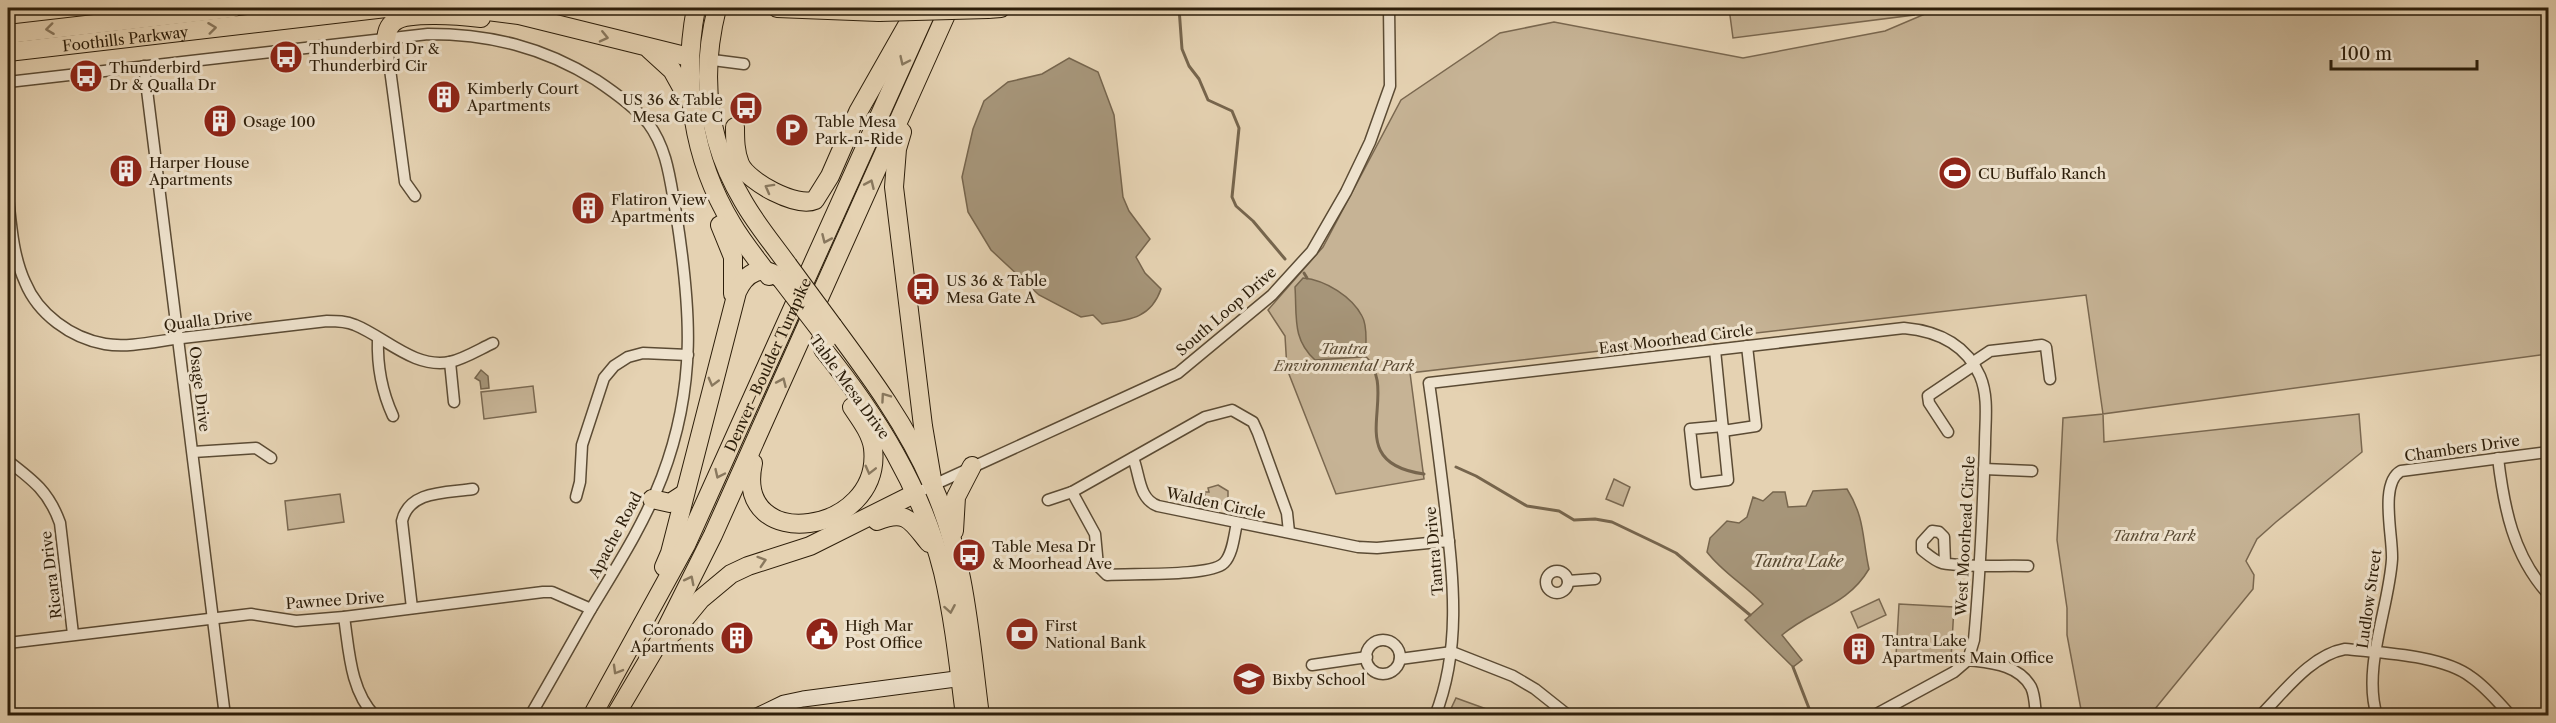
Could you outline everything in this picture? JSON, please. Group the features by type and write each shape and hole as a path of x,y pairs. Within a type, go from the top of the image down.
{"highway":[{"name":"Foothills Parkway","path":"8,34 233,8"},
{"name":"Foothills Parkway","path":"8,52 386,8"},
{"path":"464,8 519,15 563,28 689,57"},
{"name":"Table Mesa Drive","path":"696,8 689,57 690,102 702,158 719,201 731,223 764,269 782,277 829,343 870,376 896,414 933,485 946,550"},
{"name":"Table Mesa Drive","path":"717,8 708,59 709,107 723,161 782,277 829,343 885,434 946,550 963,589 967,677 965,716"},
{"path":"777,8 879,12 995,8"},
{"path":"723,161 735,127 735,145 740,165 753,180 778,194 801,202 809,203 815,200 830,176 868,92 917,8"},
{"name":"Denver–Boulder Turnpike","path":"592,716 686,545 928,8"},
{"name":"Denver–Boulder Turnpike","path":"615,716 644,669 713,535 949,8"},
{"path":"386,39 387,30 395,20 412,17 467,16 563,28"},
{"path":"645,46 662,58 672,70 690,102"},
{"path":"926,59 897,149 894,187 901,241 918,290 926,349 929,389 923,426 933,485"},
{"path":"702,158 705,194 725,232 733,256 733,305"},
{"path":"636,638 641,617 670,553 733,305 742,281 754,271 764,269"},
{"path":"759,435 749,484 756,502 767,514 786,523 810,524 833,517 854,503 867,482 873,458 873,447 864,426 838,386 829,343"},
{"path":"844,530 862,527 887,517 902,515 946,550 956,496 972,466"},
{"path":"644,669 664,648 686,615 731,574 748,566 810,546 916,493"},
{"path":"652,499 670,503 684,494"},
{"name":"Table Mesa Drive","path":"967,677 980,716"}],"street":[{"name":"South Loop Drive","path":"916,493 1178,373 1272,295 1312,251 1346,192 1371,142 1390,86 1389,8"},
{"name":"Apache Road","path":"8,82 386,39 455,34 489,37 525,46 580,70 610,88 647,122 668,162 684,265 689,313 686,389 676,432 652,499 623,557 530,716"},
{"path":"386,39 405,182 415,196"},
{"path":"689,57 744,64"},
{"name":"Osage Drive","path":"144,66 225,716"},
{"name":"Qualla Drive","path":"8,197 17,263 25,284 49,316 68,330 89,340 124,345 342,321 356,325 415,358 450,362"},
{"name":"East Moorhead Circle","path":"1430,383 1904,328 1927,331"},
{"name":"West Moorhead Circle","path":"1927,331 1958,346 1973,364 1985,394 1979,565 1974,640 1968,660"},
{"path":"378,339 377,354 384,397 393,416"},
{"path":"454,402 450,362 493,343"},
{"path":"1948,432 1929,403 1928,396 1990,351 2042,345 2046,347 2050,379"},
{"path":"1715,350 1723,428 1728,480 1696,484 1690,429 1723,428 1756,426 1747,346"},
{"path":"576,497 580,482 582,445 604,378 614,366 628,357 643,353 688,355"},
{"name":"Tantra Drive","path":"1430,383 1454,587 1452,652 1445,688 1435,716"},
{"name":"Walden Circle","path":"1048,500 1072,492 1205,417 1233,410 1253,422 1287,513 1289,532"},
{"path":"193,452 256,448 271,458"},
{"name":"Chambers Drive","path":"2389,487 2394,475 2401,471 2548,452"},
{"name":"Walden Circle","path":"1133,458 1144,496 1151,504 1348,546 1367,548 1449,541"},
{"path":"2498,458 2503,502 2511,530 2522,557 2548,594"},
{"name":"Ricara Drive","path":"8,461 45,492 54,507 60,523 73,634"},
{"path":"1984,469 2032,471"},
{"name":"Ludlow Street","path":"2377,716 2373,698 2376,653 2392,561 2389,487"},
{"path":"412,608 402,521 405,511 411,502 421,497 473,489"},
{"path":"1072,492 1095,534 1098,566 1107,575 1146,572 1175,574 1212,569 1223,564 1230,555 1237,523"},
{"path":"1945,563 2028,566"},
{"path":"1568,581 1596,579"},
{"name":"Pawnee Drive","path":"8,643 251,614 296,621 552,592 591,609"},
{"path":"344,617 352,671 366,705 375,716"},
{"path":"1385,640 1398,648 1400,659 1394,671 1380,674 1369,667 1366,657 1374,643 1385,640"},
{"path":"2260,716 2319,658 2345,649 2426,660 2454,667 2470,676 2511,716"},
{"path":"1400,659 1452,652 1513,676 1535,689 1569,716"},
{"path":"1312,665 1366,657"},
{"path":"1873,716 1954,672 1968,660 2002,666 2022,676 2032,688 2036,716"},
{"path":"757,716 784,703 803,699 967,677"},
{"path":"1896,704 1899,716"}],"green space":[{"path":"1729,8 1913,8 1914,15 1733,38"},
{"name":"CU Buffalo Ranch","path":"1939,8 2548,8 2548,354 2103,414 2086,295 1410,373 1424,479 1336,494 1287,369 1285,336 1268,310 1323,247 1401,100 1500,33 1554,22 1743,58 1885,31"},
{"path":"533,386 536,412 484,419 481,392"},
{"name":"Tantra Park","path":"2103,414 2104,442 2359,414 2362,452 2257,539 2246,561 2254,575 2253,589 2150,715 2082,715 2067,635 2067,608 2057,540 2063,418"},
{"path":"1614,479 1630,487 1623,506 1606,499"},
{"path":"1218,485 1228,491 1228,502 1215,506 1205,503 1205,492 1209,492 1208,488"},
{"path":"340,494 344,522 288,530 285,501"},
{"path":"1879,599 1886,615 1858,628 1851,612"},
{"path":"1899,604 1954,607 1951,659 1896,656"},
{"path":"1456,698 1503,715 1448,715"}],"water":[{"path":"1069,58 1098,72 1114,115 1123,197 1129,211 1150,239 1136,257 1145,273 1161,289 1157,299 1145,312 1122,321 1102,324 1093,315 1081,317 1039,295 991,250 968,212 962,177 973,129 984,101 1008,82 1042,74"},
{"path":"1303,278 1329,286 1345,296 1358,309 1366,330 1366,348 1362,357 1315,360 1302,344 1297,327 1295,287"},
{"path":"481,370 488,376 489,388 481,389 480,381 475,378"},
{"name":"Tantra Lake","path":"1847,489 1860,519 1869,569 1860,581 1840,599 1782,635 1802,660 1793,667 1745,620 1763,604 1707,552 1710,538 1727,521 1739,523 1747,517 1753,497 1763,501 1773,492 1785,492 1788,507 1806,506 1813,491"}],"waterway":[{"path":"1179,8 1182,49 1189,66 1199,79 1208,100 1232,111 1239,128 1232,197 1236,206 1253,221 1285,259"},
{"path":"1304,273 1307,278"},
{"path":"1363,355 1374,370 1378,387 1377,440 1383,455 1398,467 1424,474"},
{"path":"1456,467 1527,506 1559,511 1574,520 1595,519 1612,522 1676,553 1750,615"},
{"path":"1793,667 1812,716"}],"place":[{"name":"Thunderbird Dr & Thunderbird Cir","path":"286,57"},
{"name":"Thunderbird Dr & Qualla Dr","path":"86,76"},
{"name":"Kimberly Court Apartments","path":"444,97"},
{"name":"US 36 & Table Mesa Gate C","path":"746,108"},
{"name":"Osage 100","path":"220,121"},
{"name":"Table Mesa Park-n-Ride","path":"792,130"},
{"name":"Harper House Apartments","path":"126,171"},
{"name":"CU Buffalo Ranch","path":"1955,173"},
{"name":"Flatiron View Apartments","path":"588,208"},
{"name":"US 36 & Table Mesa Gate A","path":"923,289"},
{"name":"Table Mesa Dr & Moorhead Ave","path":"969,555"},
{"name":"High Mar Post Office","path":"822,634"},
{"name":"First National Bank","path":"1022,634"},
{"name":"Coronado Apartments","path":"737,638"},
{"name":"Tantra Lake Apartments Main Office","path":"1859,649"},
{"name":"Bixby School","path":"1249,679"}],"park label":[{"name":"Tantra Environmental Park","path":"1344,356"}]}
